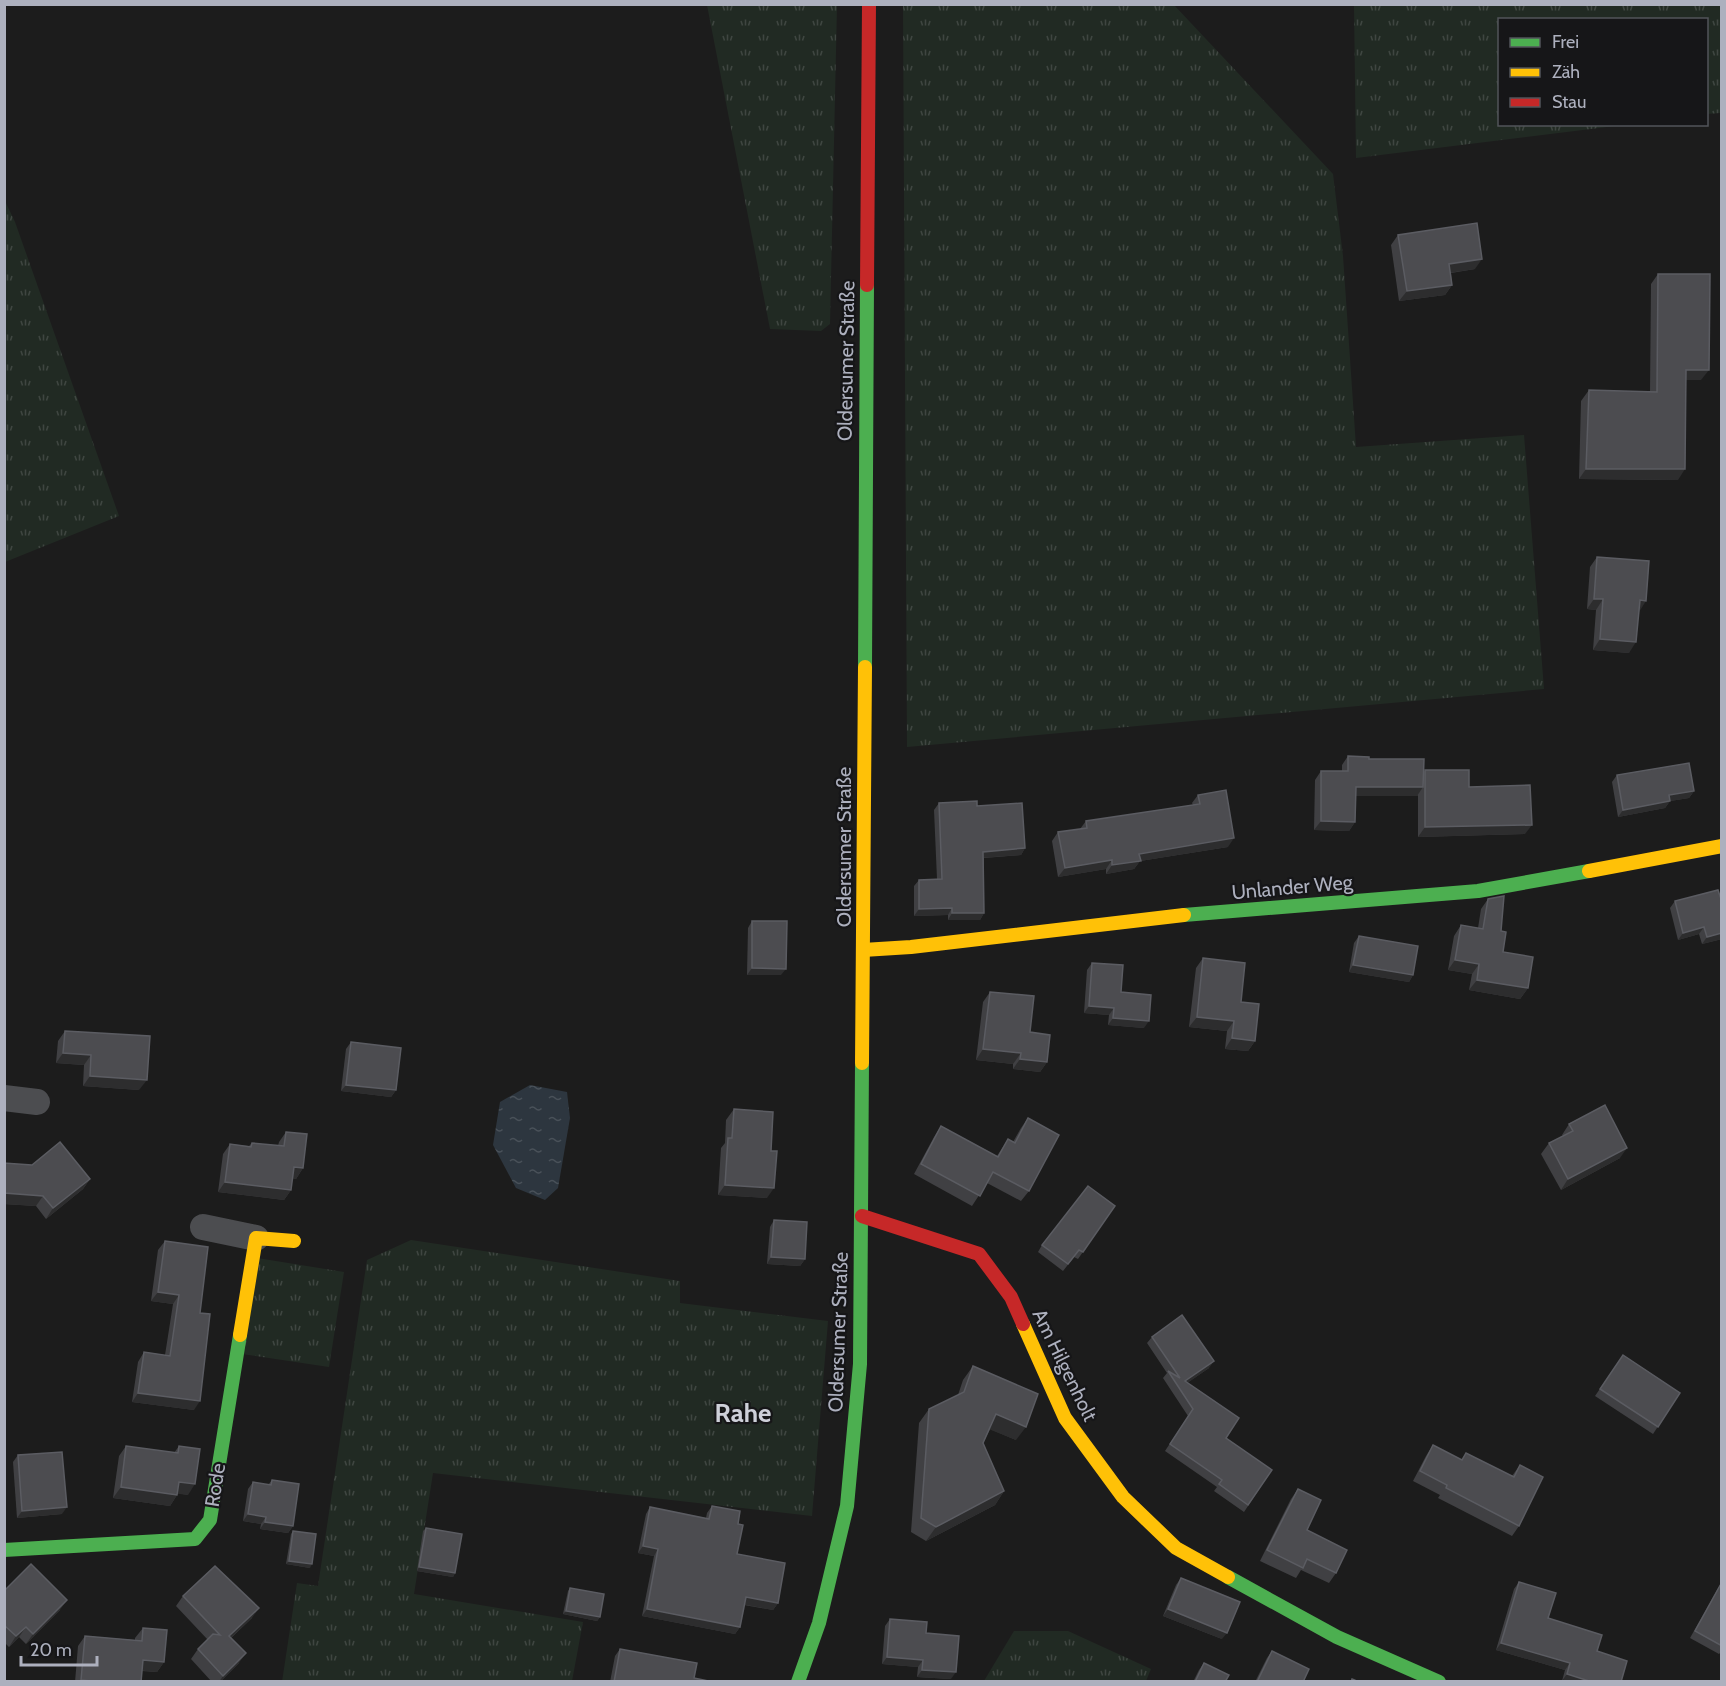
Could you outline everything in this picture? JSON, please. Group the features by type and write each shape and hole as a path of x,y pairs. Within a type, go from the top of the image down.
{"street":[{"name":"Oldersumer Straße","path":"798,1682 819,1623 847,1506 860,1364 868,4"},
{"name":"Unlander Weg","path":"863,950 910,947 1163,917 1478,891 1722,846"},
{"path":"4,1098 37,1102"},
{"name":"Am Hilgenholt","path":"862,1216 979,1254 1011,1297 1065,1418 1123,1497 1176,1548 1337,1637 1439,1682"},
{"path":"203,1227 256,1238 294,1240"},
{"name":"Rode","path":"4,1550 195,1539 210,1520 256,1238"}],"green space":[{"path":"707,5 837,5 830,324 821,331 770,329"},
{"path":"903,5 1174,5 1333,174 1343,256 1356,447 1524,435 1544,689 907,747"},
{"path":"1354,5 1721,5 1721,142 1720,113 1708,114 1708,18 1498,18 1498,126 1615,126 1356,158"},
{"path":"5,201 15,222 119,516 5,562"},
{"path":"411,1240 680,1281 680,1303 828,1321 812,1516 433,1473 414,1594 583,1622 572,1681 282,1682 297,1583 318,1586 367,1260"},
{"path":"257,1258 344,1272 329,1367 242,1354"},
{"path":"1014,1631 1068,1631 1151,1669 1146,1681 984,1681"}],"water":[{"path":"530,1085 567,1092 570,1118 558,1188 545,1200 516,1188 493,1145 500,1102"}],"building":[{"path":"1477,223 1482,259 1449,264 1452,285 1407,291 1398,235"},
{"path":"1658,274 1710,274 1709,370 1686,370 1685,469 1586,469 1589,390 1657,392"},
{"path":"1597,557 1649,561 1646,601 1640,600 1636,642 1600,639 1603,599 1594,599"},
{"path":"1348,756 1369,757 1369,759 1424,759 1423,787 1356,787 1355,822 1321,821 1321,771 1348,771"},
{"path":"1689,763 1694,791 1669,795 1670,801 1623,810 1617,775"},
{"path":"1425,770 1469,770 1469,787 1530,785 1532,825 1425,827"},
{"path":"1226,790 1234,838 1139,854 1141,861 1112,865 1112,860 1065,868 1058,832 1087,828 1086,821 1200,804 1198,795"},
{"path":"977,801 977,806 1022,803 1025,848 983,852 984,913 952,913 952,908 919,909 919,880 942,879 939,803"},
{"path":"1718,890 1722,902 1722,933 1707,937 1704,927 1683,933 1675,901"},
{"path":"1504,896 1501,931 1506,932 1503,952 1533,957 1528,988 1477,980 1479,964 1455,960 1461,925 1483,929 1488,899"},
{"path":"752,921 787,921 786,969 752,968"},
{"path":"1359,936 1418,946 1413,975 1353,965"},
{"path":"1203,958 1245,963 1241,1002 1259,1004 1255,1041 1232,1038 1234,1021 1197,1017"},
{"path":"1092,963 1123,965 1121,992 1151,995 1149,1021 1113,1018 1114,1008 1089,1006"},
{"path":"990,992 1034,996 1030,1032 1050,1035 1047,1062 1020,1059 1021,1053 983,1049"},
{"path":"65,1031 150,1036 147,1080 90,1076 91,1055 63,1053"},
{"path":"351,1042 401,1048 396,1090 346,1085"},
{"path":"1605,1105 1627,1148 1568,1179 1549,1143 1573,1131 1569,1124"},
{"path":"734,1109 773,1112 771,1151 777,1151 774,1188 725,1185 728,1138 732,1138"},
{"path":"1028,1118 1059,1135 1029,1191 993,1172 980,1196 921,1164 941,1126 998,1157 1008,1139 1015,1143"},
{"path":"286,1132 307,1134 303,1168 294,1167 291,1190 225,1182 230,1144 251,1147 252,1143 284,1146"},
{"path":"60,1142 90,1179 53,1208 43,1196 4,1193 4,1163 32,1165"},
{"path":"1088,1186 1115,1206 1083,1252 1079,1250 1068,1264 1042,1245"},
{"path":"774,1220 807,1222 805,1259 771,1257"},
{"path":"165,1241 208,1247 200,1313 210,1314 200,1401 138,1393 144,1352 170,1356 179,1295 158,1292"},
{"path":"1182,1315 1214,1361 1185,1381 1239,1418 1226,1438 1272,1470 1248,1505 1219,1484 1222,1480 1170,1444 1193,1409 1168,1371 1180,1378 1152,1337"},
{"path":"1623,1355 1680,1393 1658,1427 1600,1389"},
{"path":"973,1366 1038,1394 1026,1427 996,1414 983,1443 1004,1491 936,1527 921,1518 929,1409 964,1392"},
{"path":"1433,1445 1462,1460 1466,1453 1514,1477 1520,1465 1543,1477 1519,1526 1446,1488 1447,1485 1420,1471"},
{"path":"126,1446 178,1453 179,1446 200,1449 195,1484 179,1482 177,1495 121,1487"},
{"path":"62,1452 67,1507 22,1511 18,1455"},
{"path":"272,1480 299,1484 293,1526 265,1522 266,1517 248,1514 253,1482 271,1485"},
{"path":"1298,1489 1321,1500 1307,1530 1347,1550 1336,1573 1307,1559 1303,1568 1267,1550"},
{"path":"712,1506 740,1511 738,1524 743,1525 737,1554 785,1563 778,1603 746,1597 740,1627 647,1609 658,1549 643,1546 650,1507 709,1519"},
{"path":"426,1528 462,1534 455,1573 419,1567"},
{"path":"293,1531 316,1534 312,1564 289,1561"},
{"path":"31,1564 67,1600 33,1634 26,1627 16,1636 4,1625 4,1591"},
{"path":"215,1566 259,1608 229,1636 246,1653 223,1676 198,1649 213,1634 220,1635 183,1596"},
{"path":"1181,1578 1240,1602 1227,1633 1168,1609"},
{"path":"1519,1582 1556,1593 1548,1618 1602,1635 1597,1651 1627,1661 1621,1682 1592,1682 1567,1674 1570,1663 1501,1643"},
{"path":"1722,1582 1722,1646 1695,1631"},
{"path":"570,1588 604,1594 600,1617 566,1611"},
{"path":"890,1619 927,1622 926,1633 959,1636 956,1672 922,1670 923,1660 887,1657"},
{"path":"143,1628 167,1630 164,1662 143,1660 141,1682 81,1680 85,1636 142,1641"},
{"path":"620,1649 697,1663 694,1678 713,1682 614,1682"},
{"path":"1272,1651 1309,1669 1303,1682 1257,1682"},
{"path":"1204,1663 1229,1675 1225,1682 1195,1682"}],"traffic: fast":[{"path":"865,667 867,285"},
{"path":"1184,915 1478,891 1589,871"},
{"path":"798,1682 819,1623 847,1506 860,1364 862,1063"},
{"path":"4,1550 195,1539 210,1520 240,1335"},
{"path":"1228,1577 1337,1637 1439,1682"}],"traffic: slow":[{"path":"862,1063 865,667"},
{"path":"1589,871 1722,846"},
{"path":"863,950 911,947 1184,915"},
{"path":"240,1335 256,1238 294,1241"},
{"path":"1023,1324 1065,1418 1123,1497 1176,1548 1228,1577"}],"traffic: jam":[{"path":"867,285 869,4"},
{"path":"862,1216 979,1254 1011,1297 1023,1324"}],"district":[{"name":"Rahe","path":"743,1413"}]}
